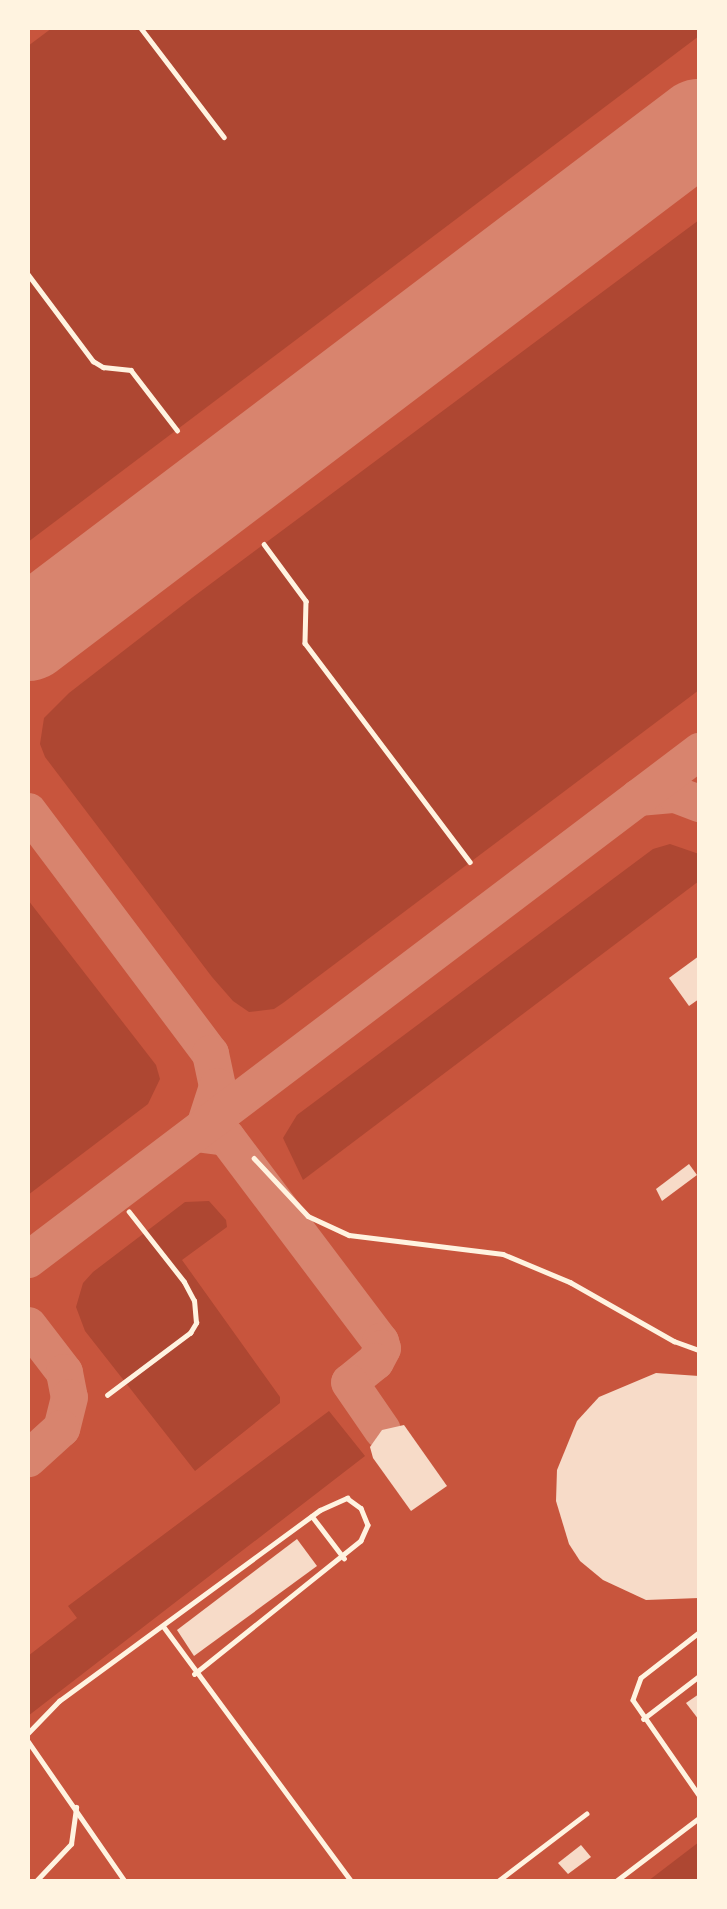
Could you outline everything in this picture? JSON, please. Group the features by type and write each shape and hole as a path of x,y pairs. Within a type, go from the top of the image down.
{"lane":[{"path":"141,28 224,137"},
{"path":"28,274 93,361 103,367 131,370 177,430"},
{"path":"264,544 306,601 305,643 470,862"},
{"path":"254,1158 308,1216 349,1235 503,1254 570,1282 674,1341 699,1350"},
{"path":"107,1395 190,1333 196,1323 194,1301 184,1282 130,1212"},
{"path":"28,1733 59,1701 164,1627 312,1516 333,1502 347,1498 361,1508 368,1525 361,1541 344,1558 195,1674"},
{"path":"312,1516 344,1558"},
{"path":"164,1627 195,1674 296,1800 351,1881"},
{"path":"699,1633 641,1678 633,1700 699,1796"},
{"path":"643,1718 699,1676"},
{"path":"28,1741 125,1881"},
{"path":"36,1881 71,1844 75,1807"},
{"path":"498,1881 586,1814"},
{"path":"616,1881 699,1818"}],"shaded area":[{"path":"52,28 699,28 699,36 28,542 28,46"},
{"path":"699,220 699,690 283,1003 274,1009 249,1012 233,1001 212,977 45,757 40,744 44,718 69,693 193,597"},
{"path":"670,844 699,854 699,881 303,1180 283,1138 297,1115 653,849"},
{"path":"28,900 156,1065 160,1079 148,1104 28,1195"},
{"path":"209,1201 226,1220 227,1227 182,1260 280,1397 280,1403 195,1471 85,1331 76,1307 83,1283 93,1272 185,1202"},
{"path":"329,1411 365,1456 28,1716 28,1656 77,1618 68,1606"},
{"path":"699,1842 699,1881 648,1881"}],"building":[{"path":"699,956 699,999 689,1006 669,978"},
{"path":"689,1164 697,1175 662,1201 656,1189"},
{"path":"656,1373 699,1376 699,1598 646,1600 603,1580 580,1561 569,1544 556,1501 557,1470 577,1421 599,1397"},
{"path":"404,1425 447,1486 411,1511 373,1458 370,1447 382,1430"},
{"path":"297,1539 317,1566 194,1656 177,1630"},
{"path":"699,1694 699,1720 686,1703"},
{"path":"581,1845 591,1857 568,1874 558,1863"}],"taxiway":[{"path":"28,1259 699,751"},
{"path":"638,797 675,794 699,803"},
{"path":"28,811 210,1053 217,1086 204,1126"},
{"path":"195,1133 226,1137 380,1341 382,1348 375,1361 349,1382 382,1430"},
{"path":"28,1325 64,1372 69,1397 61,1428 28,1458"}],"runway":[{"path":"28,634 699,126"}]}
